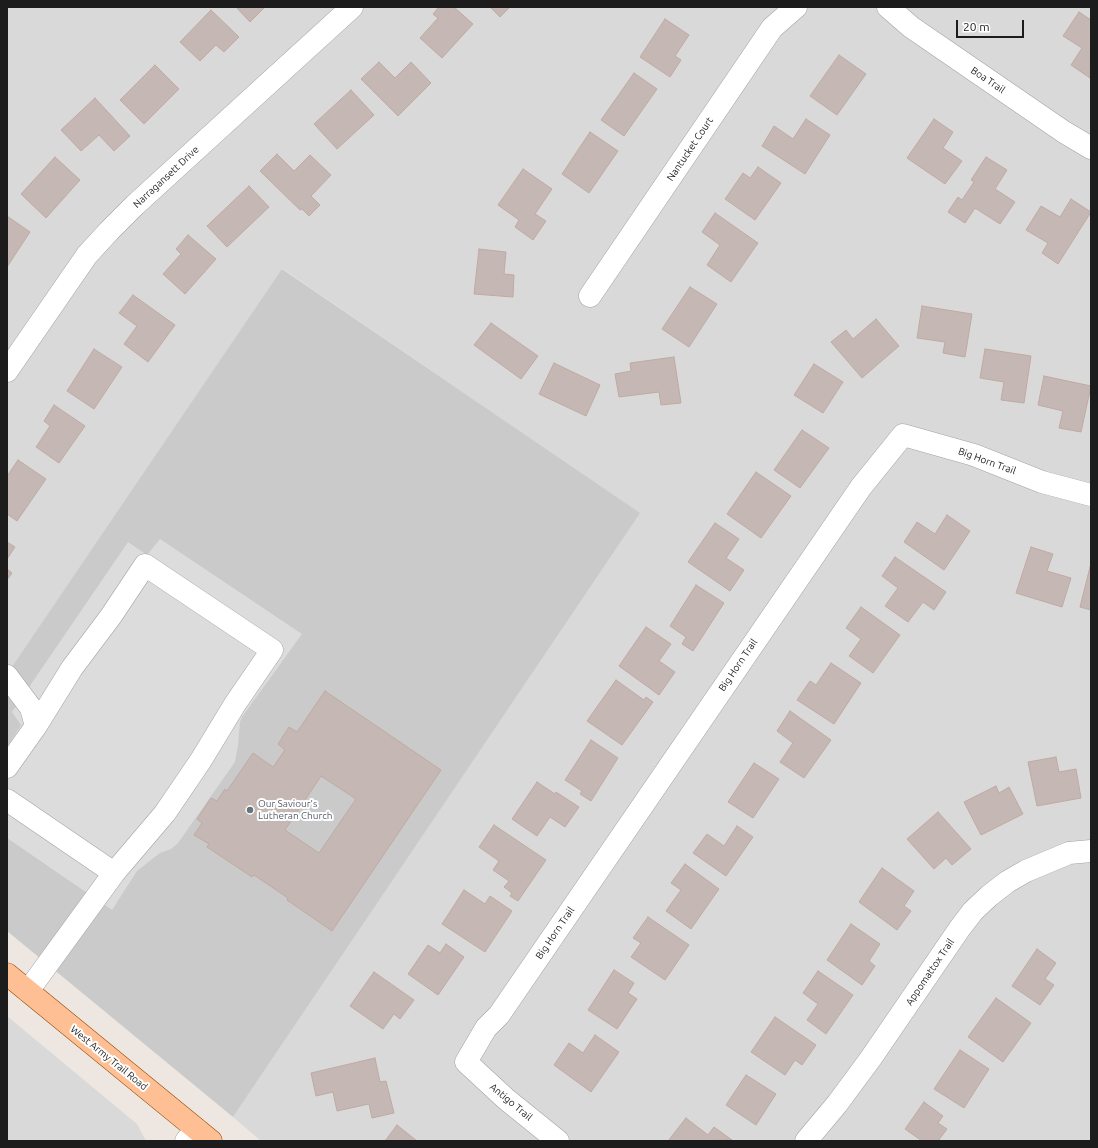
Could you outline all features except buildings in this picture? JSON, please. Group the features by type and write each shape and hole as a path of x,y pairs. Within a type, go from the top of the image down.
{"main road":[{"name":"West Army Trail Road","path":"7,974 198,1137"}],"street":[{"name":"Narragansett Drive","path":"7,371 87,255 109,231 135,205 352,7"},
{"name":"Nantucket Court","path":"590,296 772,28 796,7"},
{"name":"Boa Trail","path":"888,7 911,28 1064,132 1091,148"},
{"name":"Big Horn Trail","path":"466,1062 486,1028 499,1014 861,487 903,435 974,455 1042,482 1091,496"},
{"path":"7,767 36,726 72,668 111,616 145,565 272,650 235,704 201,760 165,813 114,873 28,992"},
{"path":"7,676 32,708 36,726"},
{"path":"7,800 114,873"},
{"name":"Appomattox Trail","path":"806,1141 837,1104 871,1058 973,911 988,896 1007,882 1026,871 1069,853 1091,851"},
{"name":"Antigo Trail","path":"466,1062 506,1099 558,1141"}],"shaded area":[{"path":"7,7 1091,7 1091,1141 261,1141 233,1117 639,513 283,269 7,674"},
{"path":"282,269 640,513 233,1117 7,931 7,674"},
{"path":"160,539 302,634 242,717 240,722 235,762 178,843 171,849 160,853 137,871 112,910 7,838 7,747 21,725 12,712 128,542 147,555"},
{"path":"7,1016 137,1124 146,1141 7,1141"}],"place":[{"name":"Our Saviour's Lutheran Church","path":"250,810"}]}
